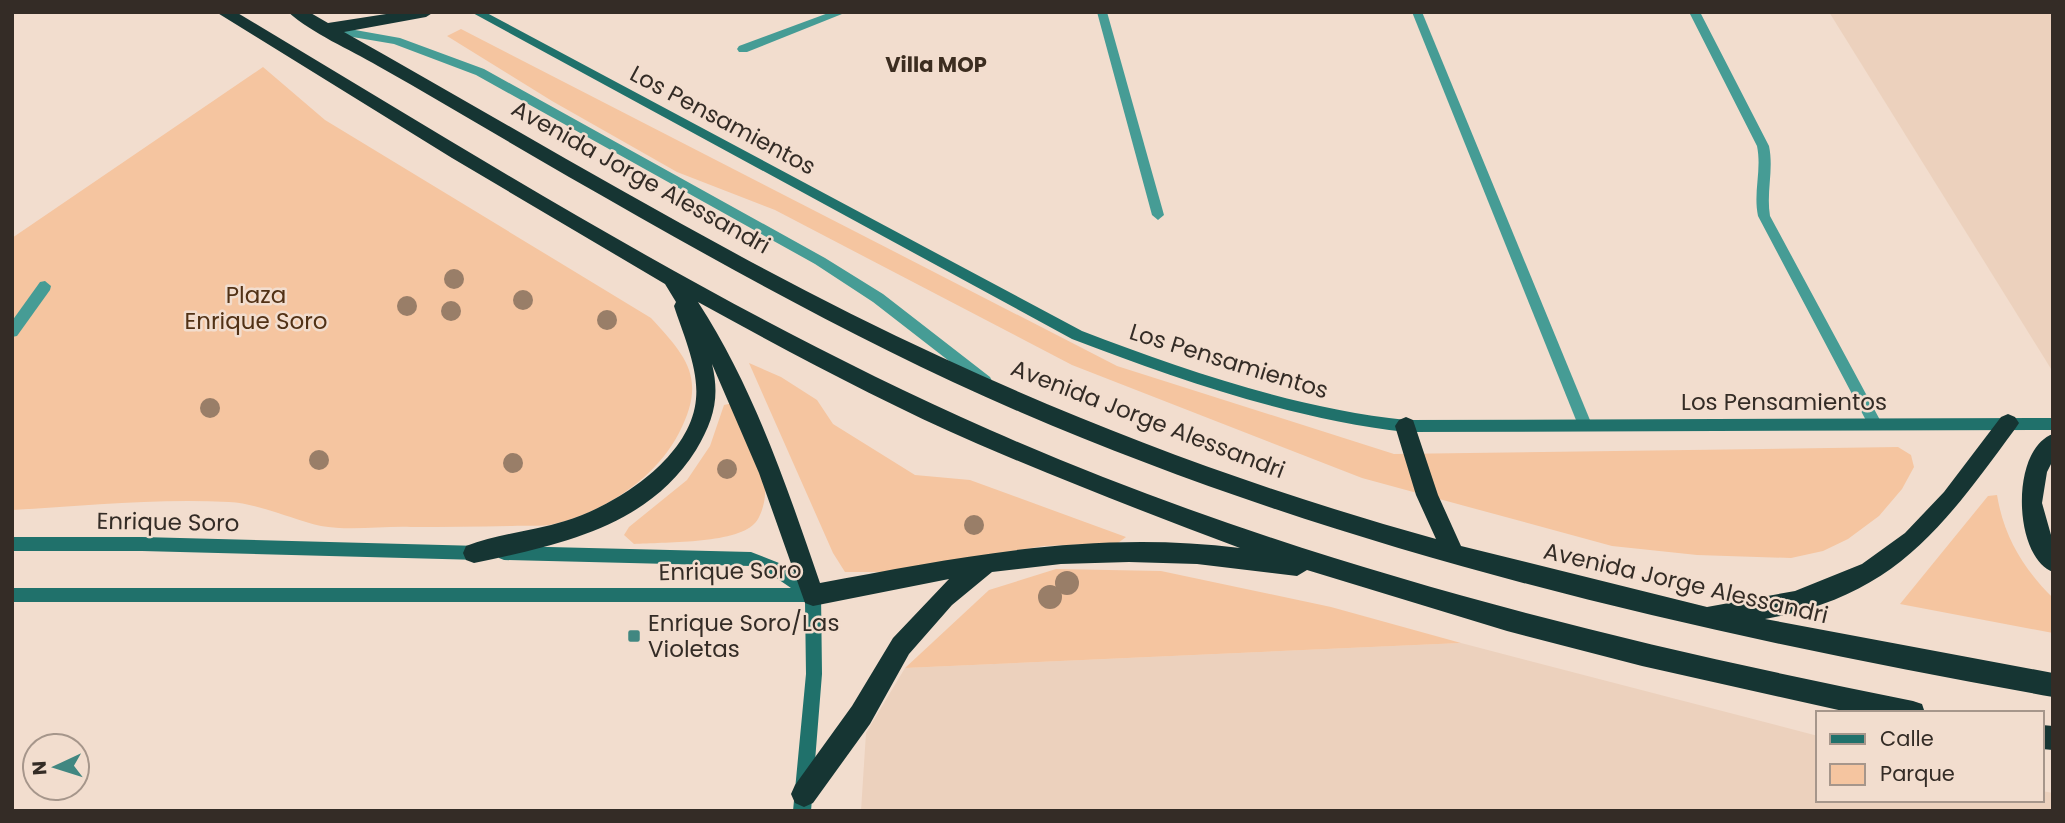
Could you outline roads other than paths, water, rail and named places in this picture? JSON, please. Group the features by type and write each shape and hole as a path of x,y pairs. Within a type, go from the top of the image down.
{"highway":[{"path":"224,12 672,279 858,378 948,420 1141,501 1351,575 1502,619 1660,659 1904,711"},
{"name":"Avenida Jorge Alessandri","path":"296,12 731,261 1000,393 1205,475 1454,555 1688,615 1833,646 2053,685"},
{"path":"326,29 375,23 426,12"},
{"path":"474,553 557,534 611,515 631,505 673,467 701,420 707,399 706,377 672,279"},
{"path":"672,279 702,322 729,372 774,480 813,595 1027,557 1133,553 1278,562 1351,575"},
{"path":"1688,615 1732,613 1800,600 1848,583 1884,563 1914,539 1939,512 2008,424"},
{"path":"1406,426 1427,495 1454,555"},
{"path":"2053,443 2036,470 2030,512 2036,536 2053,562"},
{"path":"803,803 861,715 901,646 944,597 986,564"}],"street":[{"name":"Los Pensamientos","path":"476,12 1077,335 1124,354 1277,401 1355,421 1406,426 2053,424"},
{"path":"743,48 842,12"},
{"path":"1101,12 1158,215"},
{"path":"1417,12 1584,425"},
{"path":"1694,12 1763,146 1767,161 1760,200 1764,216 1875,424"},
{"path":"326,29 396,41 480,72 820,261 878,298 1000,393"},
{"path":"12,332 45,286"},
{"name":"Enrique Soro","path":"12,544 142,544 751,559 774,568 813,595"},
{"name":"Enrique Soro","path":"12,595 813,595"},
{"path":"803,803 814,674 813,595"}],"place":[{"name":"Enrique Soro/Las Violetas","path":"634,636"}],"district":[{"name":"Villa MOP","path":"936,64"}],"park label":[{"name":"Plaza Enrique Soro","path":"256,308"}]}
